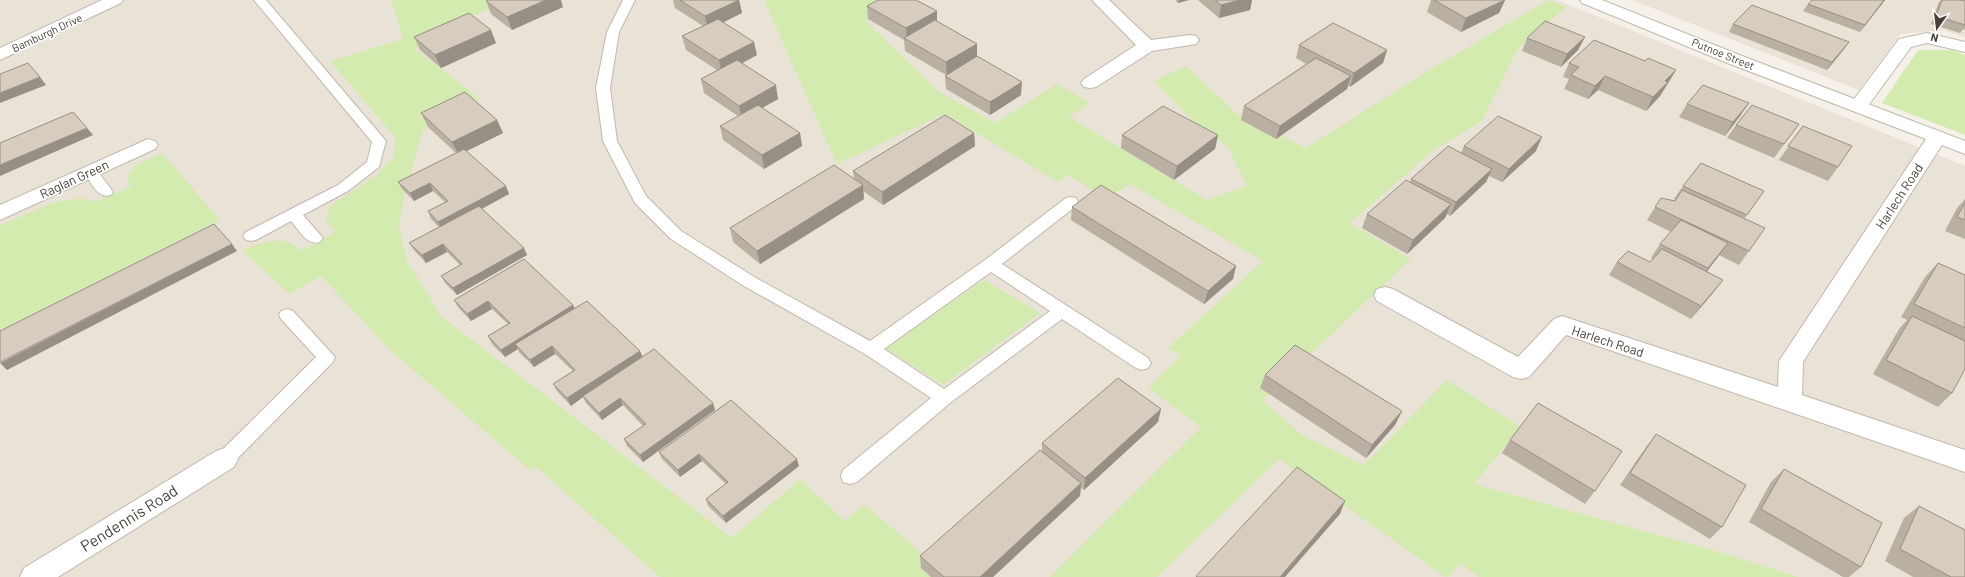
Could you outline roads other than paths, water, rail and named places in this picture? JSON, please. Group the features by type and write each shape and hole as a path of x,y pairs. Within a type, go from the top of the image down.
{"street":[{"name":"Bamburgh Drive","path":"0,55 115,0"},
{"path":"1100,0 1147,46"},
{"name":"Putnoe Street","path":"1588,0 1731,58 1965,148"},
{"path":"1858,106 1905,43 1927,38 1965,47"},
{"path":"1090,83 1147,46 1190,40"},
{"name":"Harlech Road","path":"1790,401 1791,361 1937,137"},
{"name":"Raglan Green","path":"0,213 148,145"},
{"name":"Harlech Road","path":"1385,295 1520,370 1562,325 1965,461"},
{"name":"Pendennis Road","path":"34,577 225,459"}],"lane":[{"path":"251,236 343,188 374,164 379,141 260,0"},
{"path":"629,0 613,32 604,88 610,141 640,199 676,235 750,282 871,348 944,398"},
{"path":"90,171 106,192"},
{"path":"871,348 991,264 1071,202"},
{"path":"293,214 315,238"},
{"path":"991,264 1142,363"},
{"path":"850,476 944,398 1061,311"},
{"path":"225,459 327,357 287,315"}]}
